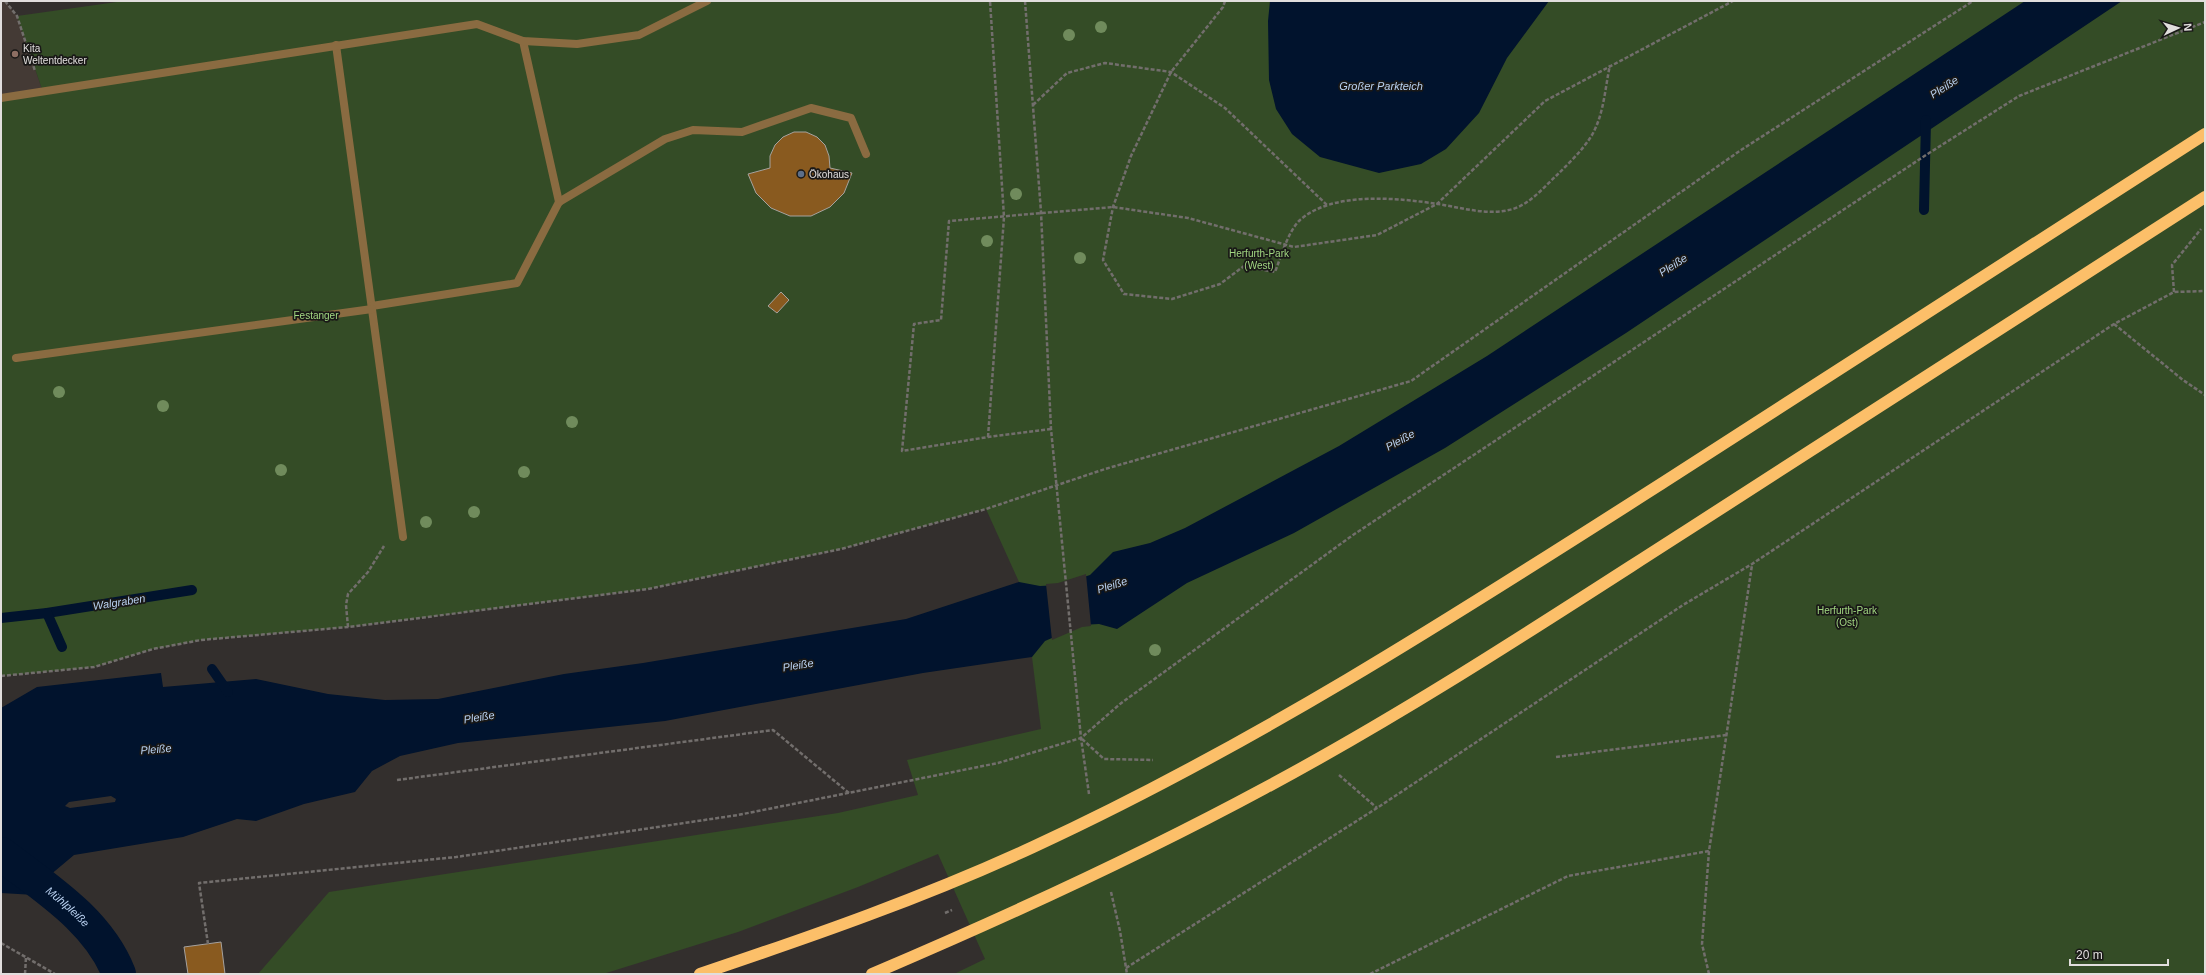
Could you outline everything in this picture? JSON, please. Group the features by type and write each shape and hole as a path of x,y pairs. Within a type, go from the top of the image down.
{"highway":[{"path":"700,974 816,935 951,884 1034,847 1138,796 1344,683 1506,584 2205,134"},
{"path":"872,974 1066,889 1161,843 1268,787 1370,729 1535,627 2205,197"}],"lane":[{"path":"1,98 477,24 523,41 577,44 639,35 707,1"},
{"path":"523,41 559,202"},
{"path":"336,45 403,537"},
{"path":"16,358 372,307 517,283 559,202 665,139 693,130 742,132 811,108 851,118 866,154"}],"path":[{"path":"5,1 16,16 43,92"},
{"path":"988,437 1004,216 990,1"},
{"path":"1025,1 1041,212 1051,429 1080,705"},
{"path":"1225,1 1223,7 1171,72 1131,156 1113,206 1103,260 1124,294 1172,299 1220,284 1244,266 1275,272 1285,244 1300,221 1327,205 1362,199 1437,204 1492,212 1513,208 1530,200 1567,166 1592,136 1601,113 1610,65"},
{"path":"1051,429 902,450 914,324 941,320 949,221 1113,206 1188,218 1294,246 1377,234 1437,204 1545,101 1610,65 1733,1"},
{"path":"1,676 94,667 153,649 201,640 348,627 648,589 841,549 986,509 1057,487 1105,469 1410,380 1741,150 1972,1"},
{"path":"208,944 199,882 456,857 738,815 998,763 1081,738 1120,704 1353,535 1939,147 2019,96 2205,22"},
{"path":"1033,106 1067,73 1104,63 1171,72 1225,108 1327,205"},
{"path":"2174,292 2172,265 2203,227"},
{"path":"1127,974 1126,968 1535,705 1683,605 1752,564 2114,324 2174,292 2205,291"},
{"path":"2114,324 2183,380 2205,395"},
{"path":"348,627 346,605 348,594 368,572 380,555 386,542 403,537"},
{"path":"1710,974 1702,944 1708,851 1752,564"},
{"path":"397,780 773,730 850,793"},
{"path":"1556,757 1726,735"},
{"path":"1081,738 1104,759 1132,760"},
{"path":"1370,974 1568,876 1708,851"},
{"path":"1,943 55,974"},
{"path":"25,974 26,957"}],"shaded area":[{"name":"Kita Weltentdecker","path":"1,1 5,1 17,16 43,92 1,98"}],"green space":[{"path":"124,1 2205,1 2205,974 954,974 985,959 938,854 858,887 738,932 603,974 258,974 329,892 838,813 918,795 907,760 1041,729 1032,657 1019,582 986,509 841,549 648,589 348,627 201,640 153,649 94,667 1,676 1,98 43,92 17,16"}],"water":[{"name":"Großer Parkteich","path":"1270,1 1549,1 1507,58 1479,113 1446,149 1421,164 1379,173 1320,157 1292,134 1276,109 1269,80 1268,21"},
{"name":"Pleiße","path":"2025,1 2122,1 1626,333 1445,448 1294,533 1187,583 1117,629 1099,624 1082,625 1045,641 1032,657 923,673 665,721 458,743 400,756 372,771 355,792 304,804 256,821 237,819 183,837 74,855 49,876 57,882 43,901 35,895 1,893 1,708 37,687 161,673 163,687 256,679 328,694 385,700 438,699 564,674 643,663 906,619 1019,582 1040,586 1059,585 1090,575 1113,552 1150,543 1185,528 1339,446 1487,356","holes":["111,796 116,799 115,802 70,808 65,806 69,802"]}],"pier":[{"path":"1086,574 1091,626 1082,627 1052,640 1046,584 1058,583"}],"building":[{"name":"Ökohaus","path":"794,132 806,132 817,137 825,145 829,156 830,168 852,173 844,193 830,207 811,216 790,216 771,208 756,193 748,174 770,168 770,156 775,145 783,137"},
{"path":"781,292 789,300 777,313 768,306"},
{"path":"221,942 225,974 188,974 184,947"}],"waterway":[{"path":"1924,210 1926,120"},
{"name":"Walgraben","path":"47,613 192,590"},
{"name":"Walgraben","path":"1,618 47,613 62,647"},
{"path":"212,669 228,692"},
{"name":"Mühlpleiße","path":"1,854 52,892 84,921 98,937 110,955 119,974"}],"place":[{"name":"Kita Weltentdecker","path":"15,54"},
{"name":"Ökohaus","path":"801,174"}],"park label":[{"name":"Herfurth-Park (West)","path":"1259,258"},
{"name":"Festanger","path":"316,315"},
{"name":"Herfurth-Park (Ost)","path":"1847,616"}]}
